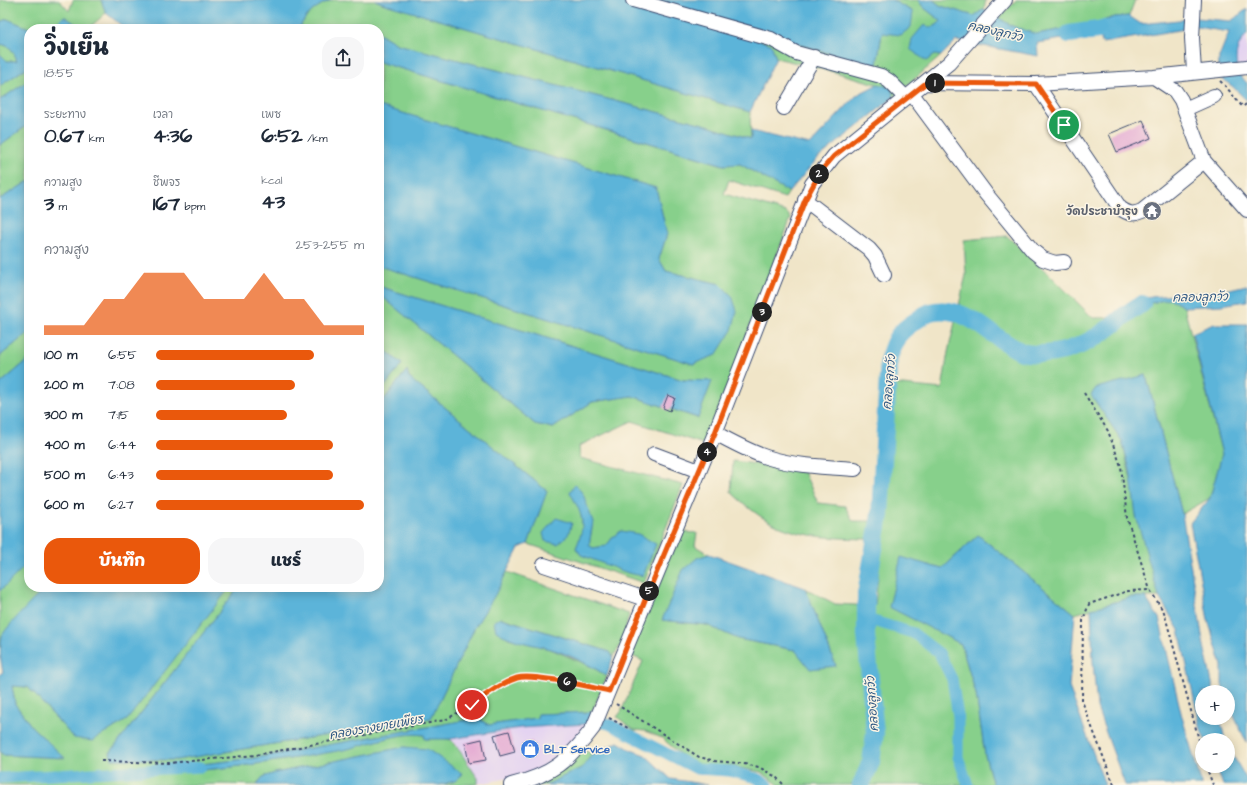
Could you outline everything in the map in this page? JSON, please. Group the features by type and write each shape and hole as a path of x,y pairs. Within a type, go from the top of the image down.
{"street":[{"path":"633,0 772,39 796,53 881,76 890,81 909,96 1033,252 1043,259 1056,263 1064,262"},
{"path":"511,785 534,778 565,761 597,720 711,441 805,200 821,171 834,156 926,83 949,62 1005,0"},
{"path":"1193,4 1192,38 1194,72"},
{"path":"784,108 814,57"},
{"path":"926,83 1036,84 1154,77 1241,68"},
{"path":"1154,77 1174,91 1185,109 1204,161 1247,210"},
{"path":"1036,84 1120,208 1126,213 1134,214 1142,211 1204,161"},
{"path":"1185,109 1214,96"},
{"path":"805,200 869,248 875,256 884,275"},
{"path":"711,441 750,451 766,457 814,467 855,469"},
{"path":"654,454 699,471"},
{"path":"544,565 645,600"}],"path":[{"path":"1213,70 1231,91 1234,98 1243,107 1247,103"},
{"path":"1084,393 1108,430 1121,466 1127,518 1150,590 1164,612 1197,733"},
{"path":"1114,785 1082,701 1083,620 1089,604 1128,591 1150,590"},
{"path":"102,761 169,763 256,755 445,720 518,678 573,683 608,694 699,758 759,767 776,777 784,785"},
{"path":"597,720 614,720 628,728"},
{"path":"1209,773 1213,785"}],"shaded area":[{"path":"1247,34 1247,72 1234,62 1240,41"},
{"path":"586,724 573,744 561,756 535,771 510,778 478,784 478,778 467,764 456,744 450,739 520,728"}],"green space":[{"path":"0,0 59,0 69,11 73,0 101,0 106,13 94,24 76,24 65,17 57,24 24,24 24,26 7,19 0,22"},
{"path":"332,0 375,0 750,112 751,139 707,125 397,44 384,36 384,24 363,24 360,22 353,24 302,24 312,11"},
{"path":"625,0 646,0 859,62 877,64 882,33 913,12 892,0 918,0 923,7 941,21 933,27 924,25 935,55 941,56 894,97 890,88 838,73 776,58 771,44"},
{"path":"933,0 986,0 984,9 974,16 941,6"},
{"path":"1016,0 1135,0 1129,16 1115,17 1092,24 1036,34 1012,26 999,18"},
{"path":"0,44 7,46 12,50 17,61 7,61 0,54"},
{"path":"384,63 723,165 740,164 789,192 785,198 729,180 724,194 786,212 791,218 713,423 703,444 632,421 579,446 580,458 683,485 644,583 528,544 547,491 409,378 407,370 384,400 384,387 402,364 384,349 384,298 535,424 553,428 592,402 632,396 697,418 711,381 683,380 384,288 384,268 693,364 720,284 666,271 659,259 667,234 656,188 384,107","holes":["581,514 593,522 589,545 593,548 606,546 614,536 604,562 581,555 576,548 583,532"]},
{"path":"24,69 24,83 0,100 0,86"},
{"path":"24,128 24,184 0,199 0,145"},
{"path":"1007,236 1053,278 1093,318 1125,317 1140,307 1170,299 1184,307 1222,454 1210,498 1182,514 1146,375 1092,395 1122,441 1159,597 1132,597 1075,614 978,535 942,569 901,558 931,628 961,644 976,694 985,755 993,785 779,785 761,772 730,766 702,766 681,755 662,738 645,731 634,730 617,717 621,712 643,661 630,655 666,560 675,548 683,532 697,533 695,546 709,554 697,558 662,620 707,625 738,639 795,650 836,666 805,588 835,604 875,606 880,557 866,539 822,537 799,533 771,523 747,506 731,492 733,461 803,470 818,503 845,506 853,521 882,521 893,384 942,389 948,352 966,275 964,240"},
{"path":"24,336 24,363 0,384 0,356"},
{"path":"24,567 24,592 41,592 3,634 0,648 0,591"},
{"path":"507,572 629,614 622,643 613,657 610,652 502,618 494,621 508,638 553,650 590,666 607,676 592,712 539,714 538,718 489,725 478,718 255,758 185,766 191,771 249,765 325,753 394,736 414,734 424,735 425,739 442,738 451,740 478,778 478,784 439,785 455,781 462,774 448,765 405,747 275,773 263,777 257,783 258,785 0,785 0,751 3,755 64,758 32,727 15,704 12,686 28,687 74,738 221,592 235,592 110,753 112,759 176,760 431,718 475,627"},
{"path":"583,750 592,754 583,767 546,785 528,785"}],"water":[{"path":"101,0 332,0 312,11 302,24 120,24 106,13"},
{"path":"375,0 625,0 771,44 776,58 750,112"},
{"path":"646,0 892,0 913,12 911,27 901,35 882,33 877,64 859,62"},
{"path":"918,0 933,0 941,6 974,16 984,9 1012,26 1036,34 1092,24 1094,34 1037,43 1038,56 956,41 941,56 935,55 926,61 910,49 912,39 924,25 933,27 941,21 923,7"},
{"path":"1247,9 1247,34 1239,46 1236,58 1239,71 1247,83 1247,101 1232,86 1218,76 1219,57 1229,32 1197,27 1102,43 1097,23 1115,17 1129,16 1141,24 1197,18 1231,21"},
{"path":"64,16 76,24 57,24"},
{"path":"7,19 24,26 24,69 0,86 0,54 7,61 17,61 12,50 7,46 0,44 0,22"},
{"path":"360,22 363,24 352,24"},
{"path":"384,36 397,44 707,125 751,139 751,131 810,145 857,95 878,84 891,88 894,97 817,159 789,192 740,164 724,165 384,63"},
{"path":"24,83 24,128 0,145 0,100"},
{"path":"384,107 656,188 667,234 659,259 666,271 720,284 732,296 737,311 732,330 716,355 693,364 384,268"},
{"path":"24,184 24,336 0,356 0,199"},
{"path":"1247,285 1247,301 1221,305 1184,307 1170,299 1140,307 1125,317 1113,318 1128,306 1150,297 1221,291"},
{"path":"384,288 683,380 712,381 698,418 632,396 592,402 553,428 535,424 384,298"},
{"path":"1214,324 1247,324 1247,743 1235,718 1235,685 1222,685 1222,666 1208,620 1190,523 1210,498 1222,454 1192,333"},
{"path":"384,349 402,364 384,387"},
{"path":"24,363 24,567 0,591 0,384"},
{"path":"407,370 409,378 547,491 528,544 519,548 495,595 475,627 431,718 176,760 112,759 110,753 235,592 384,592 384,400"},
{"path":"1146,375 1182,514 1203,641 1212,685 1195,685 1195,703 1179,630 1159,597 1136,516 1130,470 1122,441 1091,395 1096,388"},
{"path":"575,484 583,494 593,522 589,545 593,548 606,546 614,536 621,531 638,534 656,544 643,576 628,573 581,555 576,548 581,532 582,519 578,507 570,492"},
{"path":"556,518 572,523 568,535 558,544 545,541 543,533"},
{"path":"978,535 1075,614 1069,687 1105,785 993,785 985,755 976,694 961,644 889,607 901,557 942,569"},
{"path":"709,554 805,588 836,666 810,669 795,650 738,639 707,625 662,620 683,570 697,558"},
{"path":"41,592 226,592 127,720 92,741 74,738 28,687 12,686 15,704 32,727 65,758 3,755 0,751 0,674 3,672 1,663 2,636 15,619"},
{"path":"1132,597 1145,597 1159,618 1182,717 1195,761 1195,773 1198,773 1202,785 1125,785 1097,708 1093,662 1091,609"},
{"path":"501,618 610,652 613,657 607,676 566,654 502,635 496,631 494,621"},
{"path":"592,712 586,724 520,728 450,739 425,739 424,735 404,735 353,748 305,757 191,771 184,766 255,758 478,718 489,725 537,718 538,714"},
{"path":"1200,725 1222,725 1223,733 1202,733"},
{"path":"618,742 631,750 645,755 671,779 708,785 546,785 583,767 592,754"},
{"path":"404,747 427,749 463,774 455,781 439,785 257,784 263,777 275,773"},
{"path":"1235,759 1247,780 1247,785 1223,785 1219,773 1235,773"}],"building":[{"path":"1143,120 1151,138 1117,152 1109,134"},
{"path":"668,395 675,398 670,411 663,408"},
{"path":"509,731 515,752 500,756 494,735"},
{"path":"482,739 486,760 469,763 465,743"},
{"name":"BLT Service","path":"532,741 536,755 527,757 523,744"}],"waterway":[{"name":"คลองลูกวัว","path":"1069,34 1105,29 1123,29"},
{"name":"คลองลูกวัว","path":"861,785 871,762 875,733 866,635 866,594 880,515 889,358 895,340 905,328 924,315 930,312 943,311 956,313 967,317 1022,352 1036,354 1053,353 1072,349 1089,341 1142,304"},
{"path":"867,619 913,633 939,653 952,679 958,716 958,757 968,785"},
{"name":"คลองรางยายเพียร","path":"589,720 609,724 697,769 729,771 756,778 768,785"},
{"name":"คลองรางยายเพียร","path":"0,778 201,767"}],"place":[{"name":"วัดประชาบํารุง","path":"1152,211"},
{"name":"BLT Service","path":"530,749"}],"route":[{"path":"472,705 486,694 518,678 539,678 573,683 609,691 645,600 715,433 805,200 812,184 834,156 847,144 926,83 1036,84 1064,125"}]}
